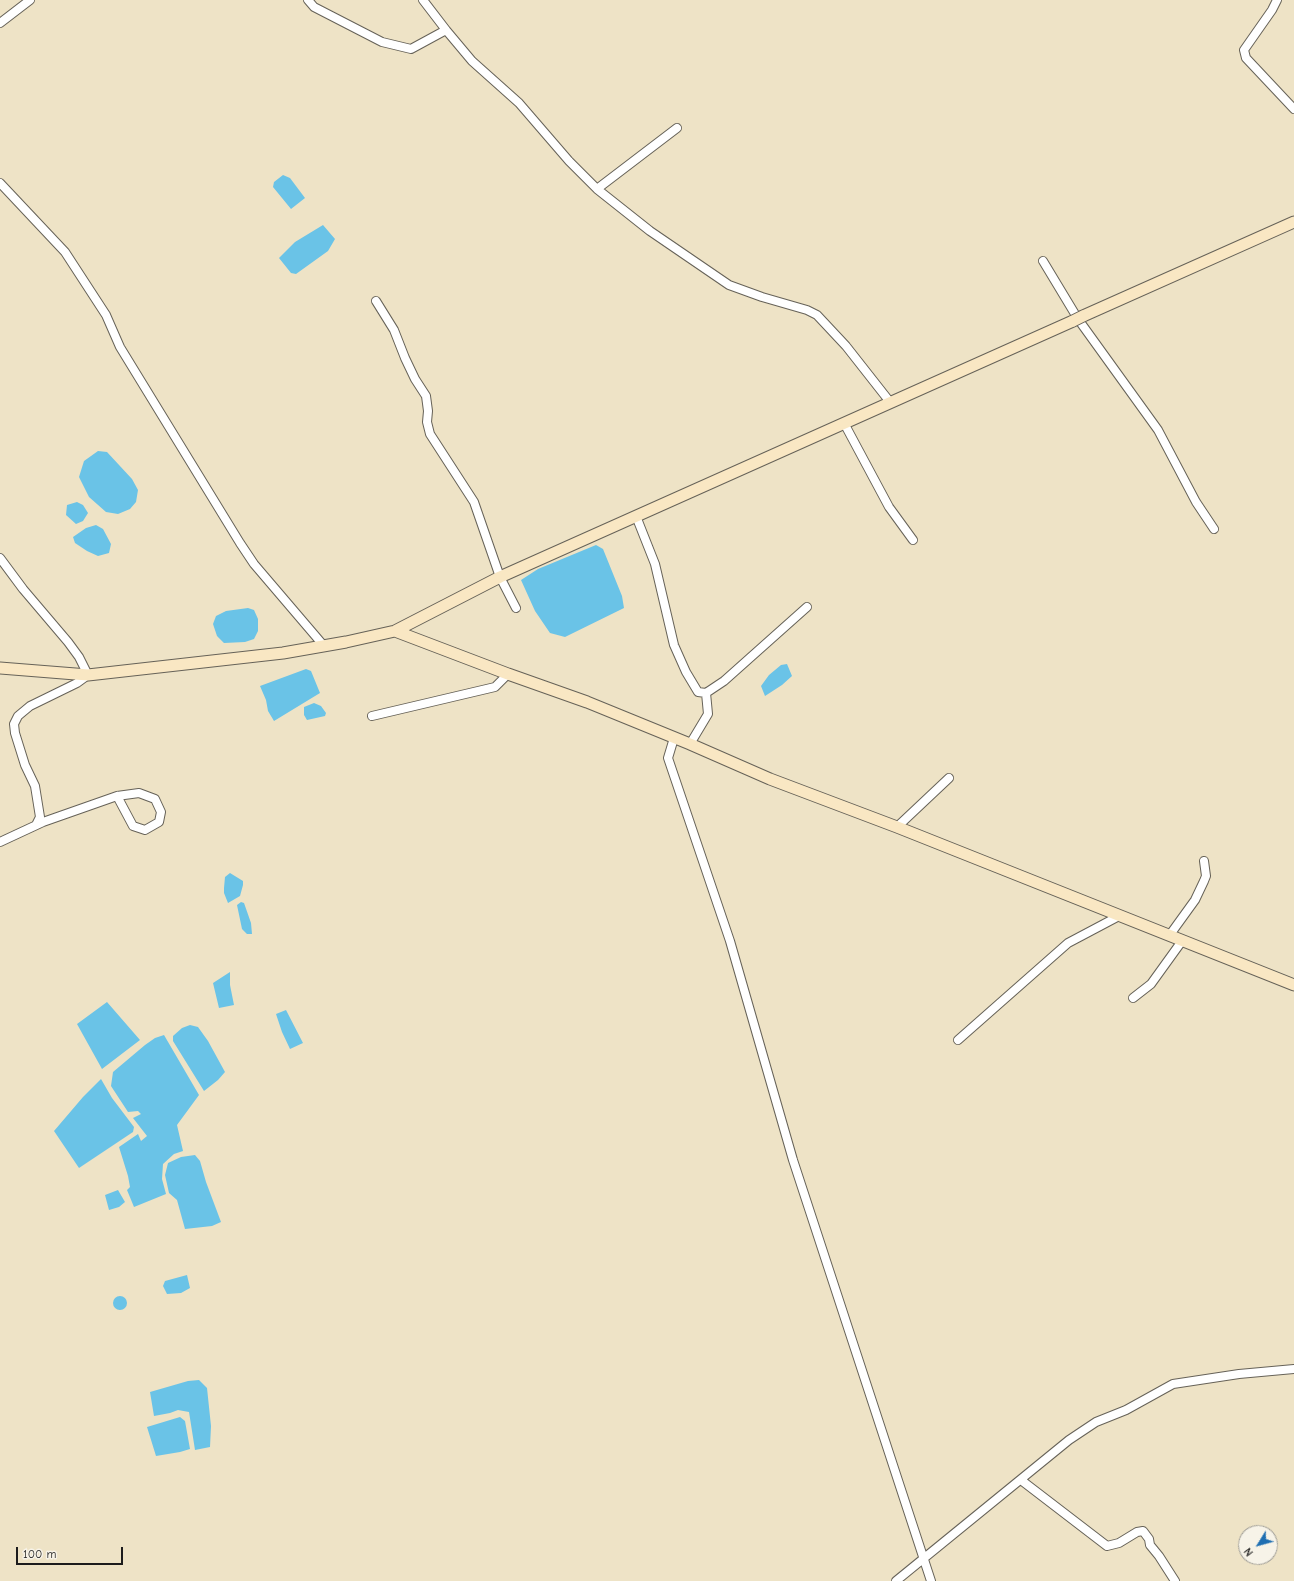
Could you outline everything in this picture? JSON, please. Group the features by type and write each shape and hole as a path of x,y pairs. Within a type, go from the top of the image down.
{"main road":[{"path":"0,668 88,675 283,652 324,646 395,631 500,577 1294,222"},
{"path":"395,631 508,674 588,702 770,779 897,827 1294,986"}],"street":[{"path":"0,23 30,0"},
{"path":"308,0 314,7 382,42 411,49 446,30"},
{"path":"422,0 472,61 519,104 569,162 597,189 650,231 729,285 762,297 807,310 817,315 846,346 890,402"},
{"path":"1277,0 1272,10 1244,50 1246,58 1294,109"},
{"path":"597,189 677,128"},
{"path":"0,183 65,252 106,315 120,347 243,548 254,564 324,646"},
{"path":"1043,261 1078,319 1158,430 1196,502 1214,529"},
{"path":"376,301 394,330 415,380 426,396 428,410 427,422 430,434 474,502 500,577 516,608"},
{"path":"844,423 889,507 913,540"},
{"path":"636,516 655,564 674,645 686,672 698,692 706,693 724,681 807,607"},
{"path":"0,558 23,589 68,642 79,657 88,675 77,683 30,706 18,716 14,724 15,733 25,765 35,786 40,817 36,825"},
{"path":"372,716 495,687 508,674"},
{"path":"690,744 708,714 706,693"},
{"path":"674,738 668,758 730,941 793,1160 931,1581"},
{"path":"897,827 949,778"},
{"path":"0,842 36,825 117,796 138,793 155,799 161,812 159,822 144,830 133,826 117,796"},
{"path":"1169,936 1195,900 1204,881 1206,876 1204,862"},
{"path":"958,1040 1068,943 1120,916"},
{"path":"1133,998 1151,984 1182,941"},
{"path":"896,1581 1070,1440 1096,1422 1126,1410 1173,1384 1239,1374 1294,1369"},
{"path":"1021,1480 1107,1546 1119,1543 1137,1532 1143,1531 1149,1539 1150,1545 1175,1581"}],"water":[{"path":"283,175 290,178 305,198 291,209 273,187 274,182"},
{"path":"323,225 335,239 328,251 296,274 291,273 279,258 295,242"},
{"path":"98,451 107,452 132,479 138,490 136,502 130,509 118,514 106,512 89,497 79,477 84,461"},
{"path":"77,502 83,505 88,513 83,521 76,524 66,515 67,505"},
{"path":"96,525 103,529 111,544 109,553 98,556 75,543 73,537 86,528"},
{"path":"596,545 603,549 622,596 624,608 565,637 550,633 535,611 521,580 538,569"},
{"path":"248,608 254,610 258,619 258,631 254,639 245,642 224,643 217,636 213,624 216,616 226,611"},
{"path":"787,664 792,676 782,685 765,696 761,686 769,675 781,665"},
{"path":"306,669 311,671 320,693 274,721 268,711 266,700 260,686"},
{"path":"314,703 321,706 326,713 325,716 307,720 304,715 304,707"},
{"path":"230,873 243,881 243,885 240,896 228,903 224,893 224,888 225,877"},
{"path":"241,902 244,903 251,923 252,934 247,934 242,929 237,905"},
{"path":"230,972 230,985 234,1005 219,1008 213,983"},
{"path":"107,1002 140,1040 102,1069 77,1024"},
{"path":"286,1010 303,1043 290,1049 276,1014"},
{"path":"190,1025 198,1027 208,1041 225,1072 218,1080 204,1091 173,1041 173,1036 182,1028"},
{"path":"164,1035 199,1095 177,1125 183,1151 174,1154 163,1164 162,1179 166,1194 134,1207 127,1190 130,1187 128,1176 119,1147 138,1134 141,1141 147,1136 133,1118 141,1114 138,1111 128,1112 111,1086 113,1072 145,1045 155,1038"},
{"path":"101,1079 112,1098 134,1127 133,1132 79,1168 54,1131 83,1097"},
{"path":"195,1155 200,1161 221,1222 212,1226 185,1229 177,1200 169,1193 165,1175 168,1163 181,1157"},
{"path":"118,1190 125,1202 119,1207 109,1210 105,1195"},
{"path":"187,1275 190,1288 181,1293 167,1294 163,1286 165,1281"},
{"path":"117,1296 123,1296 127,1300 127,1306 123,1310 117,1310 113,1306 113,1300"},
{"path":"199,1380 207,1388 211,1426 210,1447 195,1450 189,1412 178,1410 154,1416 150,1392 188,1381"},
{"path":"180,1417 185,1421 190,1449 156,1456 147,1427"}]}
